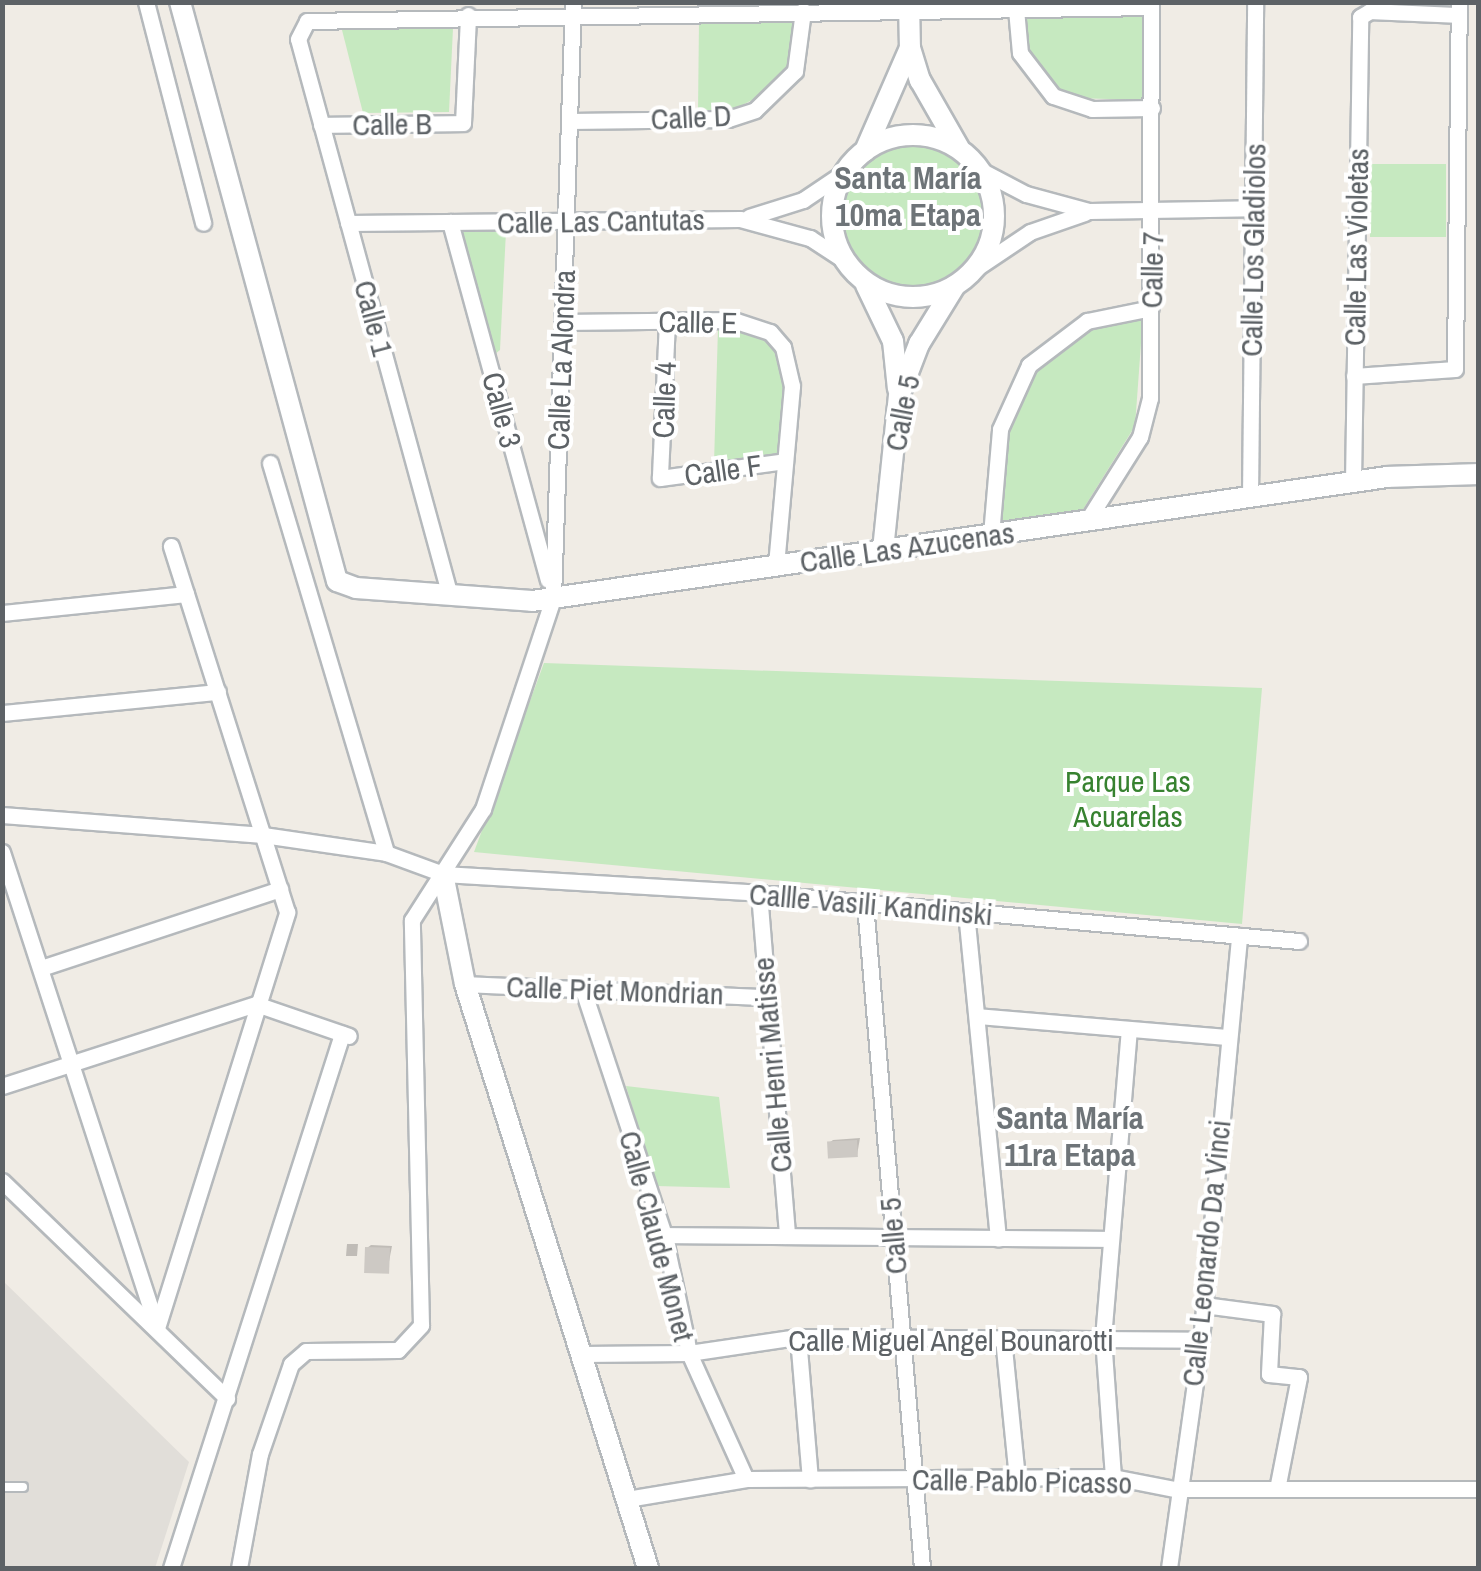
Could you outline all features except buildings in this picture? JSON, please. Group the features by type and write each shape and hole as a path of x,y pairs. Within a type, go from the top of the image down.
{"street":[{"path":"146,2 203,224"},
{"name":"Calle Las Azucenas","path":"180,2 337,580 356,588 450,596 553,598 1353,482 1478,474"},
{"name":"Calle Los Gladiolos","path":"1250,497 1256,2"},
{"path":"468,15 572,8 803,11 910,6 1016,9 1151,5"},
{"name":"Calle 7","path":"1087,521 1140,438 1150,398 1151,5"},
{"path":"910,6 910,48 932,109 962,151 980,170 1026,194 1089,212"},
{"name":"Calle La Alondra","path":"239,1568 260,1454 291,1364 306,1351 398,1350 421,1325 412,920 483,809 553,598 572,8"},
{"path":"1016,9 1026,66 1054,96 1092,108 1152,108"},
{"path":"1354,376 1455,369 1459,9"},
{"name":"Calle Las Violetas","path":"1353,482 1363,12 1459,9"},
{"name":"Calle D","path":"568,121 728,119 755,110 795,71 803,11"},
{"name":"Calle 1","path":"450,596 298,40 300,28 318,16 468,15"},
{"name":"Calle B","path":"321,125 463,123 468,15"},
{"path":"740,219 803,200 846,171 864,152 910,48"},
{"path":"864,152 914,136 962,151"},
{"path":"975,269 994,220 980,170"},
{"path":"846,171 832,209 845,260 863,280 893,341 899,396"},
{"path":"863,280 914,298 954,286 1030,232 1089,212 1253,208"},
{"name":"Calle Las Cantutas","path":"348,223 740,219 810,238 845,260"},
{"name":"Calle 3","path":"450,222 553,598"},
{"name":"Calle 5","path":"883,550 899,396 919,344 954,286"},
{"path":"991,535 1000,428 1029,365 1086,321 1151,308"},
{"name":"Calle 4","path":"660,478 667,321"},
{"name":"Calle E","path":"562,322 752,323 784,347 792,386 776,566"},
{"name":"Calle F","path":"660,478 786,461"},
{"path":"270,463 386,853"},
{"path":"522,484 557,480"},
{"path":"158,1328 287,912 171,546"},
{"path":"2,613 186,594"},
{"path":"2,713 218,692"},
{"name":"Callle Vasili Kandinski","path":"2,815 263,835 386,853 443,874 759,894 1299,941"},
{"path":"2,852 158,1328"},
{"path":"443,874 464,984 648,1568"},
{"path":"41,968 280,889"},
{"name":"Calle Henri Matisse","path":"759,894 787,1236"},
{"name":"Calle 5","path":"865,904 922,1568"},
{"path":"966,912 998,1238"},
{"name":"Calle Leonardo Da Vinci","path":"1169,1568 1175,1489 1201,1340 1239,936"},
{"name":"Calle Piet Mondrian","path":"464,984 765,997"},
{"name":"Calle Claude Monet","path":"582,987 664,1236 689,1353 746,1480"},
{"path":"2,1086 256,1004 346,1035 171,1568"},
{"path":"977,1016 1228,1037"},
{"path":"1113,1477 1102,1338 1128,1029"},
{"path":"2,1181 227,1398"},
{"path":"664,1236 1111,1239"},
{"path":"1204,1305 1272,1314 1269,1374 1299,1377 1277,1490"},
{"path":"798,1337 810,1479"},
{"name":"Calle Miguel Angel Bounarotti","path":"581,1354 689,1353 798,1337 1201,1340"},
{"path":"1003,1338 1017,1478"},
{"name":"Calle Pablo Picasso","path":"626,1499 746,1480 810,1479 1113,1477 1175,1489 1478,1489"}],"lane":[{"path":"2,1487 23,1487"}],"shaded area":[{"path":"2,1280 189,1462 155,1568 3,1568"}],"green space":[{"path":"1025,16 1144,16 1145,100 1072,98 1056,88 1029,57"},
{"path":"699,20 798,20 790,64 777,87 731,111 698,111"},
{"path":"453,28 449,112 363,113 342,30"},
{"path":"913,144 941,149 965,165 981,189 986,217 981,245 965,269 941,285 913,290 885,285 861,269 845,245 840,217 845,189 861,165 885,149"},
{"path":"1370,164 1446,164 1446,237 1370,237"},
{"path":"506,231 500,350 495,354 462,232"},
{"path":"1143,316 1135,426 1082,511 1001,524 1010,426 1031,373 1078,334"},
{"path":"718,328 756,332 779,355 786,376 779,455 714,463"},
{"name":"Parque Las Acuarelas","path":"544,663 1262,688 1242,924 474,852"},
{"path":"626,1086 719,1097 730,1188 656,1186"}],"district":[{"name":"Santa María 10ma Etapa","path":"908,198"},
{"name":"Santa María 11ra Etapa","path":"1070,1138"}]}
